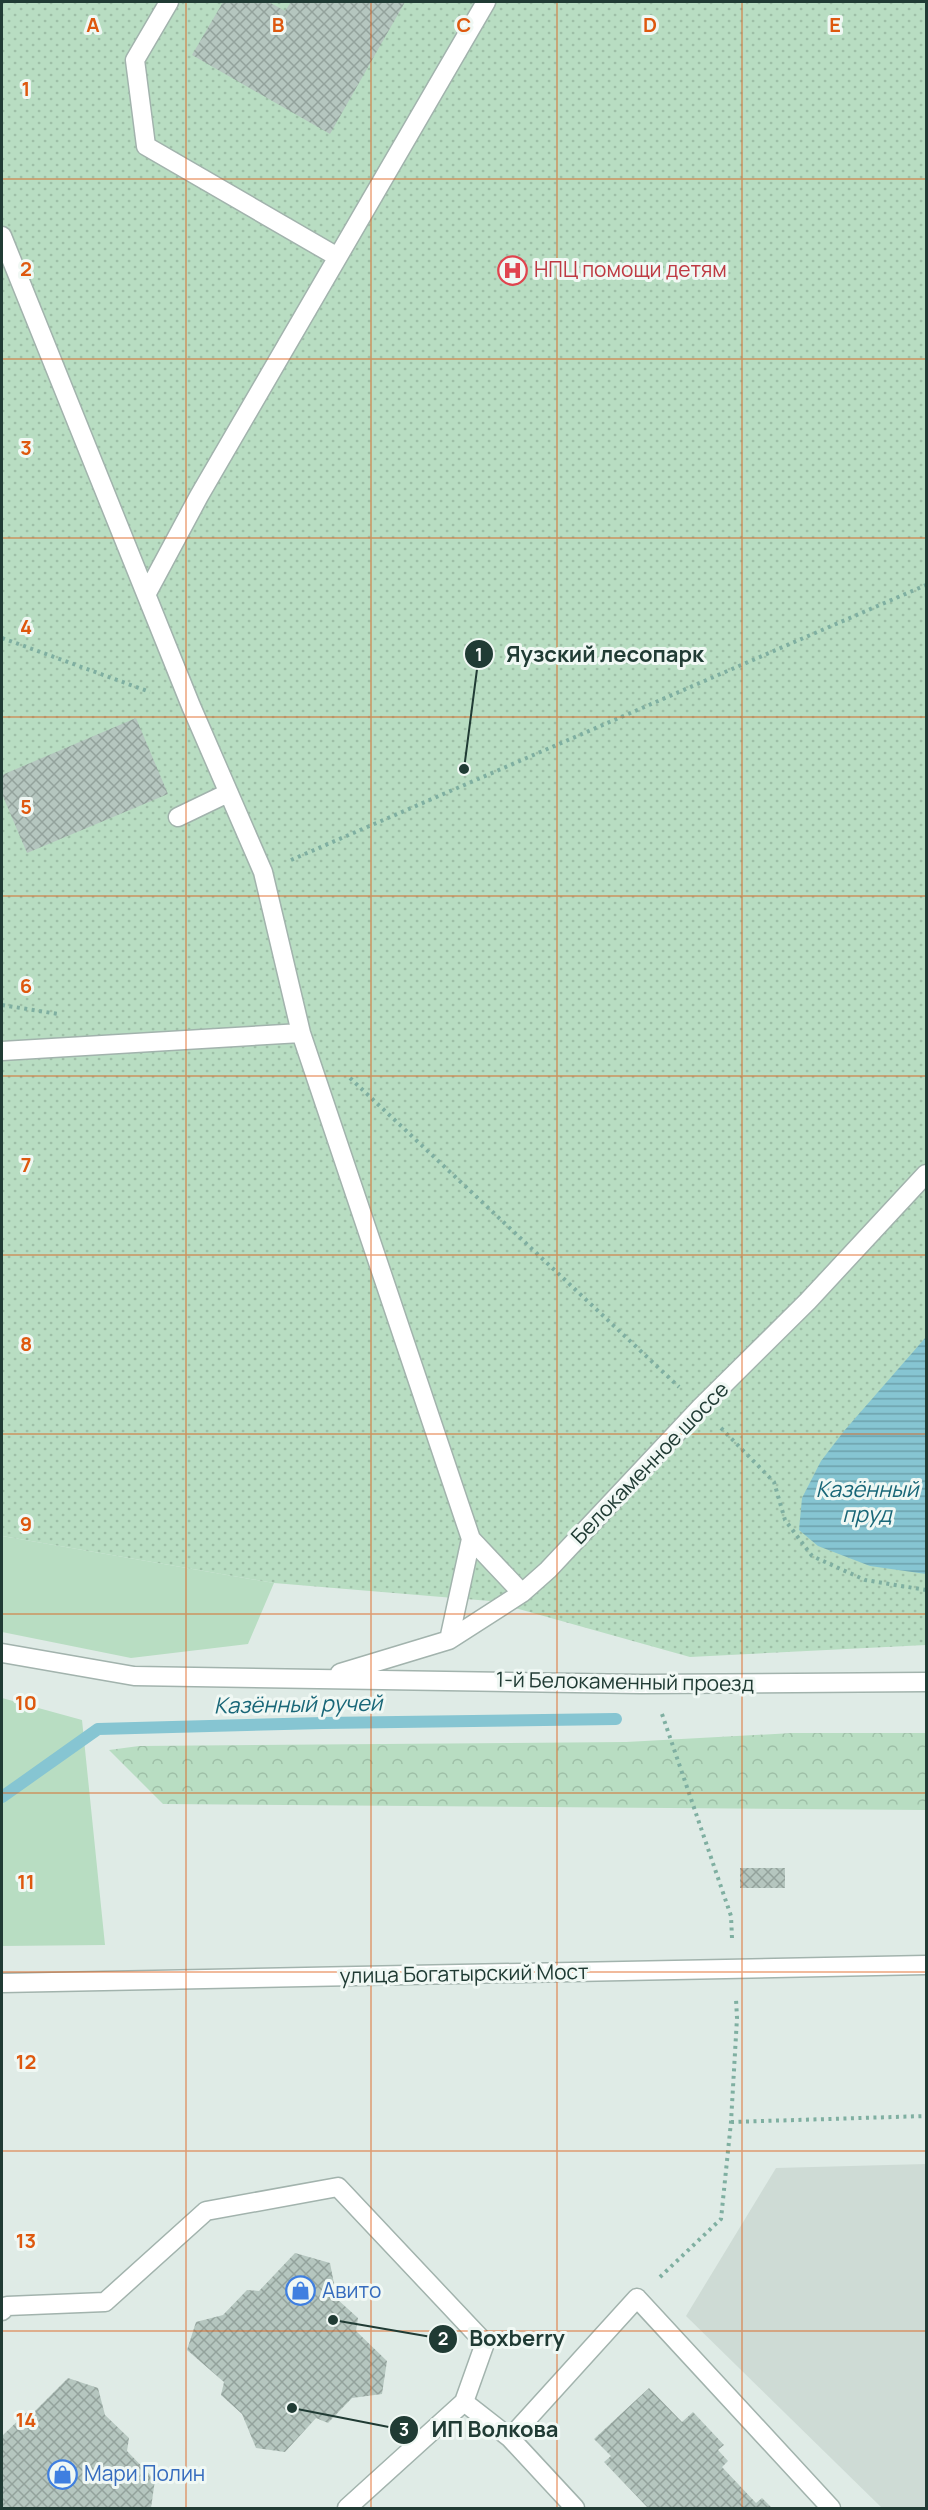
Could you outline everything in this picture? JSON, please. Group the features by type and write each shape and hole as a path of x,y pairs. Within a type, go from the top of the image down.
{"street":[{"path":"170,2 135,60 146,146 336,256"},
{"path":"147,594 198,495 486,2"},
{"path":"2,236 191,706 263,872 301,1033 471,1539 522,1593"},
{"path":"177,816 228,793"},
{"path":"2,1051 301,1033"},
{"name":"Белокаменное шоссе","path":"324,1678 449,1640 522,1593 548,1570 701,1407 808,1301 927,1174"},
{"path":"449,1640 471,1539"},
{"path":"2,1653 134,1676 324,1678"},
{"name":"1-й Белокаменный проезд","path":"324,1678 652,1684 927,1682"},
{"name":"улица Богатырский Мост","path":"2,1983 927,1965"},
{"path":"2,2311 7,2306 105,2302 206,2211 338,2187 485,2343 464,2402 347,2508"},
{"path":"510,2438 637,2298 831,2508"},
{"path":"464,2402 510,2438 575,2508"}],"path":[{"path":"263,872 927,585"},
{"path":"2,638 191,706"},
{"path":"345,1073 701,1407"},
{"path":"744,1451 774,1482 785,1520 812,1556 865,1580 927,1590"},
{"path":"652,1684 731,1916"},
{"path":"637,2298 721,2219 731,2122 737,2018"},
{"path":"731,2122 927,2116"}],"shaded area":[{"path":"926,2164 926,2508 882,2508 686,2316 776,2168"}],"green space":[{"path":"2,2 926,2 926,1645 690,1657 490,1601 274,1583 2,1536"},
{"path":"2,1536 274,1583 248,1644 131,1658 2,1632"},
{"path":"2,1698 82,1720 105,1945 2,1946"},
{"path":"792,1733 926,1733 926,1810 163,1804 109,1750 139,1746 626,1742"}],"water":[{"name":"Казённый пруд","path":"926,1337 926,1574 870,1566 818,1546 799,1530 802,1498 821,1461 844,1431"}],"building":[{"path":"223,2 269,2 285,11 291,2 405,2 330,134 192,55"},
{"path":"136,718 168,794 27,853 2,794 2,775"},
{"path":"740,1868 785,1868 785,1888 740,1888"},
{"path":"295,2253 330,2263 337,2299 358,2318 356,2331 387,2361 382,2394 352,2398 328,2423 316,2418 285,2452 256,2448 242,2414 221,2395 224,2382 187,2350 196,2322 223,2315 247,2290 259,2291"},
{"path":"68,2378 98,2388 105,2415 129,2438 127,2451 155,2480 151,2508 2,2508 2,2436 27,2412 34,2412"},
{"path":"649,2388 682,2422 693,2412 724,2445 718,2450 728,2461 722,2467 756,2503 762,2498 772,2508 648,2508 604,2462 611,2456 594,2439"}],"waterway":[{"name":"Казённый ручей","path":"2,1797 98,1729 616,1719"}],"place":[{"name":"НПЦ помощи детям","path":"513,270"},
{"name":"Яузский лесопарк","path":"464,769"},
{"name":"Авито","path":"301,2291"},
{"name":"Boxberry","path":"333,2320"},
{"name":"ИП Волкова","path":"292,2408"},
{"name":"Мари Полин","path":"63,2474"}]}
